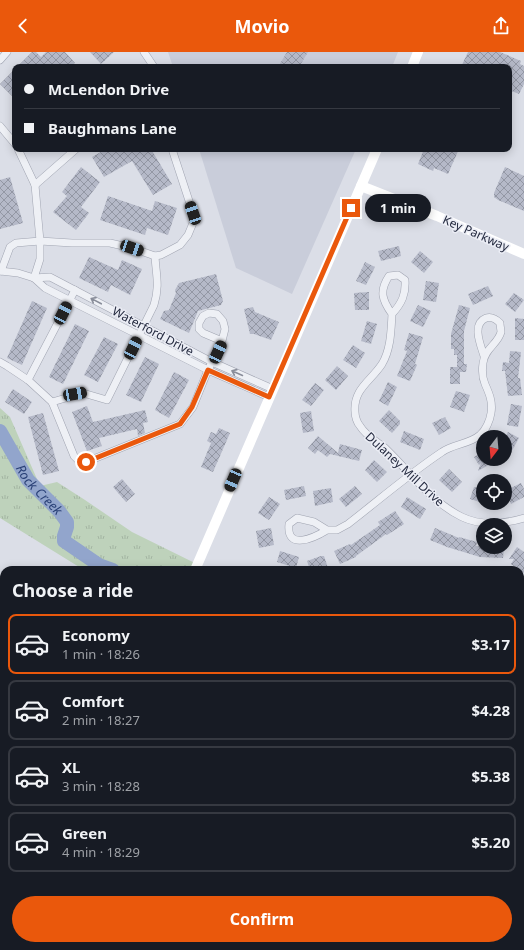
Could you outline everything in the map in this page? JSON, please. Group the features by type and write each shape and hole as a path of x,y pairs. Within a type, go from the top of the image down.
{"main road":[{"path":"413,64 418,52"},
{"path":"197,566 376,152"},
{"name":"Key Parkway","path":"361,186 437,216 524,254"}],"street":[{"path":"0,60 7,52"},
{"path":"144,52 152,64"},
{"path":"0,126 12,140"},
{"path":"19,152 34,185 40,241 40,259 34,278"},
{"path":"34,185 72,152"},
{"path":"0,271 10,247 16,243 40,241 110,243 132,248 155,256 168,253 180,245 188,235 193,223 193,213 173,152"},
{"path":"52,402 75,394 83,393 107,400 154,305 158,292 158,277 155,256"},
{"name":"Waterford Drive","path":"0,271 18,273 34,278 50,277 271,393"},
{"name":"Dulaney Mill Drive","path":"392,314 385,304 382,295 384,284 389,276 398,275 405,280 405,291 400,306 392,314 389,348 382,364 361,388 355,400 355,414 359,426 368,436 384,447 434,497 447,508 462,517 477,522 492,523 506,523 524,518"},
{"name":"Waterford Drive","path":"34,278 45,288 208,370 271,393"},
{"path":"28,380 75,290"},
{"path":"326,530 314,522 297,518 290,524 288,532 292,538 300,541 314,538 326,530 337,530 348,524 444,450 462,444 481,434 492,413 490,393 485,384 482,373 484,356 478,338 478,328 482,320 494,318 500,323 501,332 484,356"},
{"path":"0,362 28,380 52,402 74,456 78,460 86,462 180,424 192,407 222,341"}],"shaded area":[{"path":"168,52 398,52 393,64 172,64"},
{"path":"200,152 355,152 292,294 236,268"}],"green space":[{"path":"0,408 10,417 40,486 57,482 132,532 201,566 78,566 0,518"}],"building":[{"path":"32,52 36,52 41,57 46,52 65,52 75,63 74,64 20,64"},
{"path":"90,52 114,52 101,64"},
{"path":"287,52 308,52 301,64 280,64"},
{"path":"468,52 500,52 521,61 520,64 524,66 524,84 519,94 512,91 512,64 462,64"},
{"path":"12,72 12,96 0,84"},
{"path":"101,152 153,152 172,184 153,195 132,161 104,177 92,157"},
{"path":"423,152 458,152 448,174 434,168 433,171 418,164"},
{"path":"81,167 100,182 81,207 89,213 76,230 53,212 67,196 62,192"},
{"path":"505,167 524,176 524,211 494,197 494,193"},
{"path":"10,177 23,223 0,229 0,180"},
{"path":"108,196 152,211 155,201 177,208 168,235 147,228 145,235 100,220"},
{"path":"399,246 401,256 381,261 378,251"},
{"path":"420,251 433,262 424,273 411,262"},
{"path":"89,257 118,270 122,260 142,269 130,295 111,285 108,292 79,278"},
{"path":"365,262 375,267 366,285 356,281"},
{"path":"216,274 223,301 221,305 198,311 189,333 160,319 164,311 169,310 176,293 175,290 179,283"},
{"path":"426,281 439,283 436,302 423,300"},
{"path":"488,286 493,296 473,305 468,294"},
{"path":"369,292 369,310 355,310 354,293"},
{"path":"514,293 524,300 515,312 505,304"},
{"path":"32,301 47,308 22,365 7,358"},
{"path":"418,305 431,311 423,327 410,321"},
{"path":"459,305 470,308 464,331 464,364 467,364 466,372 460,372 460,384 450,384 450,367 457,367 457,355 454,355 454,349 451,349 451,334"},
{"path":"253,307 255,312 279,322 271,340 250,334 244,309"},
{"path":"515,318 524,319 524,340 515,340"},
{"path":"367,321 377,324 371,344 361,341"},
{"path":"75,324 89,331 63,384 49,377"},
{"path":"409,333 423,337 415,364 417,365 410,381 397,376 407,351 404,350"},
{"path":"104,337 118,344 98,382 84,375"},
{"path":"353,345 365,353 356,368 343,360"},
{"path":"510,351 521,352 518,378 520,378 522,395 508,396 505,371 502,371 503,362 509,363"},
{"path":"145,357 159,364 141,402 126,395"},
{"path":"337,366 348,376 336,390 325,380"},
{"path":"174,372 189,380 169,418 155,410"},
{"path":"388,382 397,387 388,406 379,401"},
{"path":"315,383 324,390 311,406 302,400"},
{"path":"13,389 32,402 24,414 5,402"},
{"path":"456,391 470,395 464,412 450,407"},
{"path":"511,404 522,406 518,427 507,425"},
{"path":"87,406 93,422 145,410 148,422 143,423 145,433 138,436 137,429 99,438 102,446 87,451 72,412"},
{"path":"389,410 400,421 400,424 392,433 379,421"},
{"path":"311,411 314,431 303,433 300,413"},
{"path":"43,413 59,471 43,475 28,417"},
{"path":"445,417 451,428 439,435 432,423"},
{"path":"219,428 230,433 213,472 201,467 211,443 207,441 211,432 216,434"},
{"path":"404,431 424,439 420,450 400,442"},
{"path":"512,434 519,438 512,451"},
{"path":"318,436 338,453 340,444 362,450 359,461 330,454 327,457 318,450 315,454 308,448"},
{"path":"374,460 387,472 377,482 365,470"},
{"path":"480,466 487,466 478,471"},
{"path":"449,469 462,482 452,492 439,480"},
{"path":"122,479 135,494 126,502 113,487"},
{"path":"521,483 524,489 524,497 512,503 512,488"},
{"path":"304,486 306,496 286,500 284,490"},
{"path":"355,486 362,494 346,507 339,499"},
{"path":"474,487 476,487 476,501 470,499"},
{"path":"331,488 333,502 315,506 313,491"},
{"path":"269,497 280,504 269,520 258,513"},
{"path":"407,497 426,509 420,519 401,507"},
{"path":"395,511 404,524 387,535 386,534 356,557 340,564 334,551 350,544 351,545 380,525 378,522"},
{"path":"271,528 274,545 259,548 256,531"},
{"path":"435,528 459,538 476,542 476,554 503,554 503,558 480,557 430,540"},
{"path":"517,547 524,552 524,566 514,566 511,564 514,559 509,559"},
{"path":"280,551 299,557 297,566 290,566 277,562"},
{"path":"324,556 327,566 309,566 307,561"}],"waterway":[{"name":"Rock Creek","path":"0,431 28,480 59,511 67,522 64,541 102,566"}],"route":[{"path":"86,462 180,424 192,407 208,370 269,397 351,208"}]}
